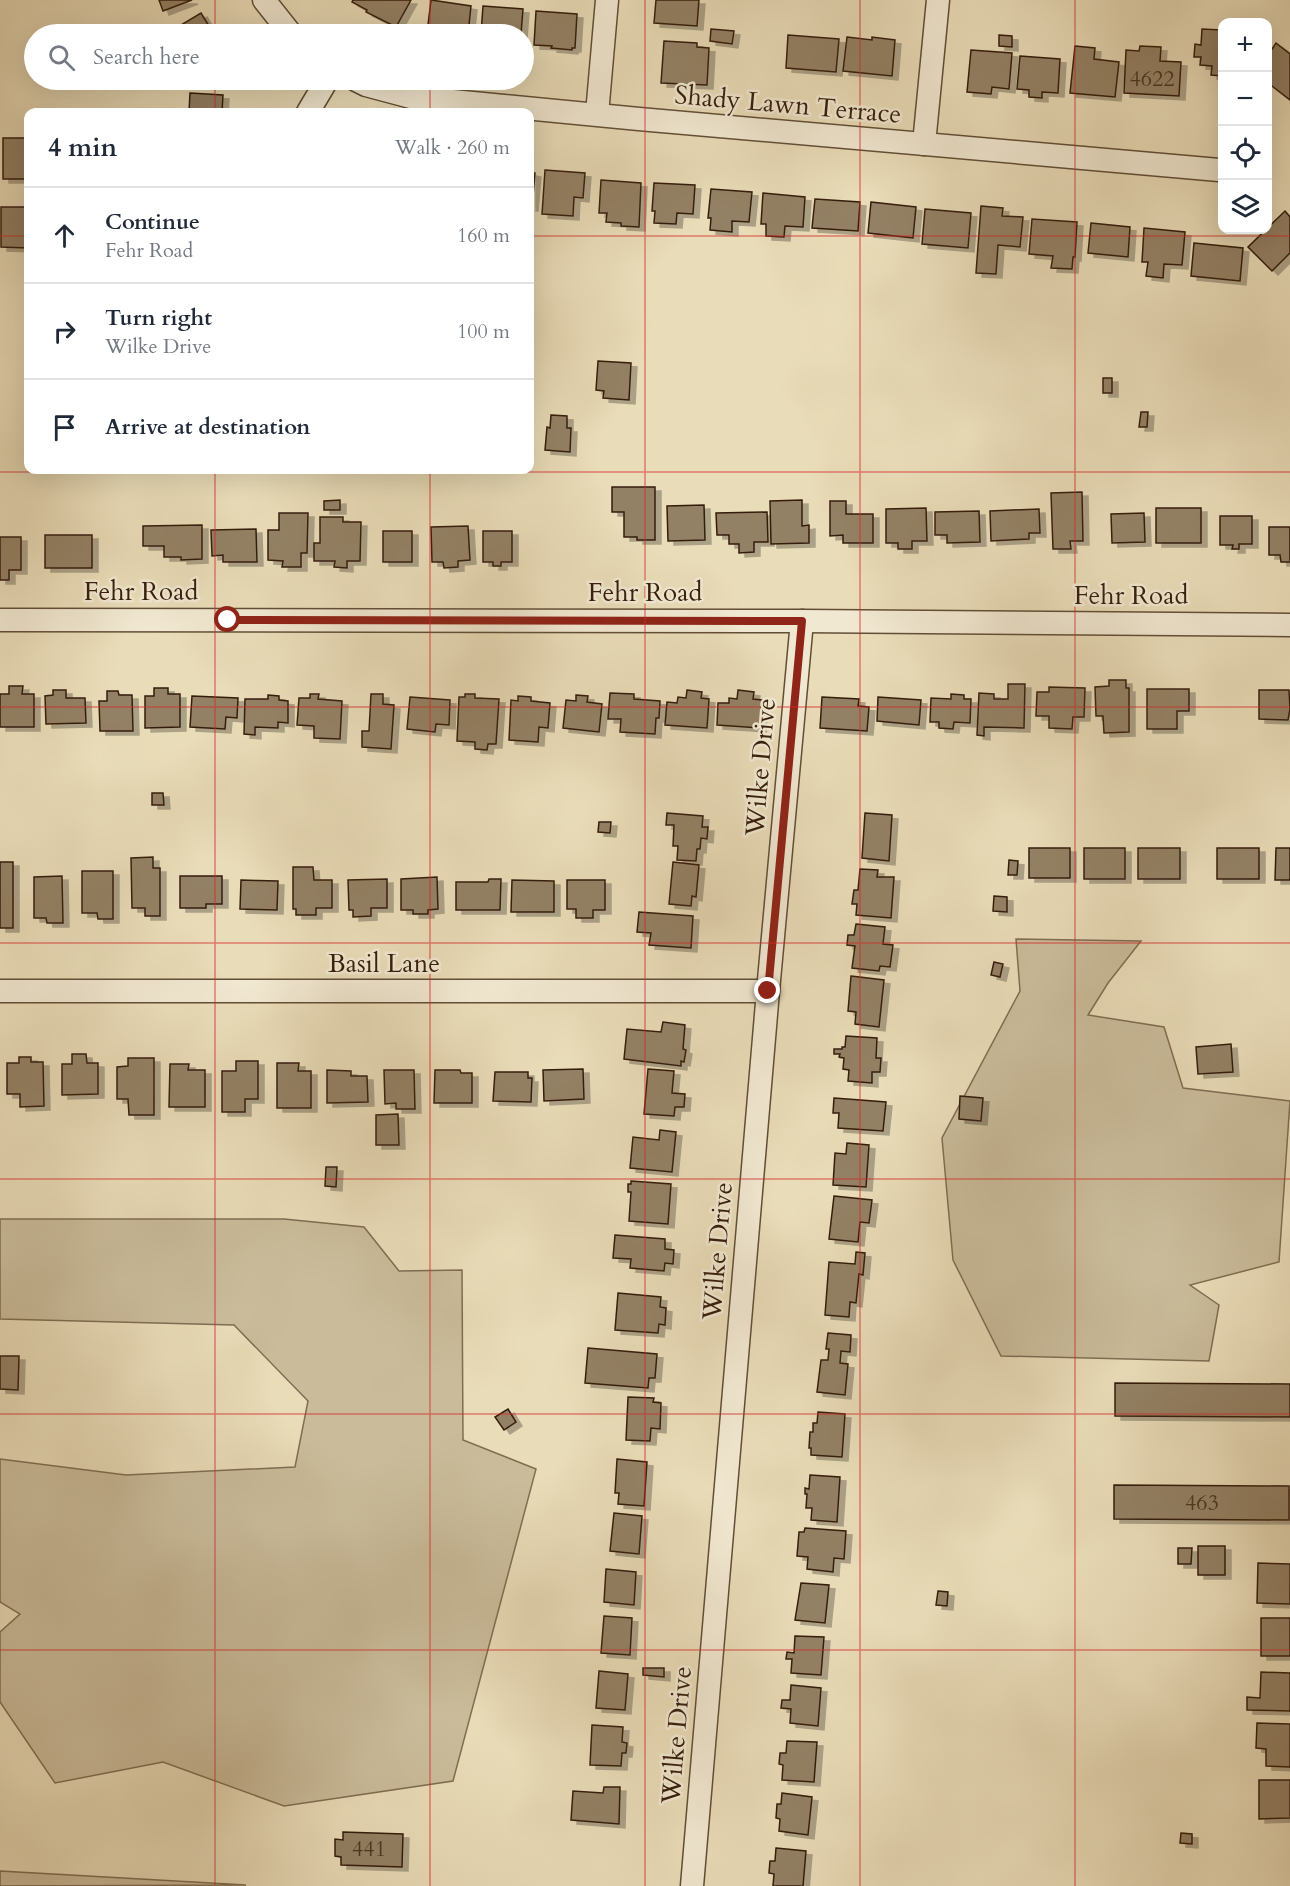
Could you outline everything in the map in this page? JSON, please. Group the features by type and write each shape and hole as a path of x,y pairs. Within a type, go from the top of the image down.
{"street":[{"path":"264,0 283,24"},
{"path":"597,114 607,0"},
{"path":"924,144 938,0"},
{"path":"310,108 321,90"},
{"name":"Shady Lawn Terrace","path":"386,90 411,96 639,119 1218,170"},
{"name":"Fehr Road","path":"0,620 802,621 1290,625"},
{"name":"Wilke Drive","path":"692,1886 768,991 802,621"},
{"name":"Basil Lane","path":"0,992 768,991"}],"shaded area":[{"path":"1016,939 1141,941 1108,983 1088,1015 1164,1027 1183,1088 1290,1101 1279,1262 1190,1285 1219,1305 1209,1361 1001,1356 953,1260 942,1138 1020,991"},
{"path":"0,1219 284,1219 364,1227 399,1271 462,1270 463,1440 536,1469 453,1781 284,1806 163,1762 55,1783 0,1702 0,1632 20,1614 0,1602 0,1459 126,1475 295,1467 308,1401 234,1325 0,1319"},
{"path":"0,1871 246,1885 0,1886"}],"building":[{"path":"159,0 192,0 163,11"},
{"path":"353,0 411,0 398,24 390,24 352,2"},
{"path":"431,0 471,6 469,24 428,24"},
{"path":"656,0 699,0 697,26 654,23"},
{"path":"483,6 523,9 522,24 482,24"},
{"path":"536,11 577,14 575,48 572,50 534,45"},
{"path":"201,13 208,24 183,24"},
{"path":"711,29 734,31 732,44 710,41"},
{"path":"1202,29 1218,30 1218,76 1211,75 1212,66 1200,65 1201,57 1194,57 1195,44 1201,45"},
{"path":"788,35 839,39 836,72 786,68"},
{"path":"999,35 1012,36 1012,47 999,46"},
{"path":"847,37 895,40 892,76 843,71"},
{"path":"664,41 697,43 697,47 709,48 707,85 661,83"},
{"path":"1276,43 1290,54 1290,100 1272,86 1272,49"},
{"path":"1075,46 1095,48 1094,59 1119,62 1115,97 1070,93"},
{"path":"1140,46 1161,47 1160,61 1181,62 1179,96 1124,93 1126,50 1139,51"},
{"path":"971,50 1012,53 1009,89 992,87 991,94 967,92"},
{"path":"1020,56 1060,59 1058,93 1042,92 1042,98 1029,97 1029,90 1017,89"},
{"path":"190,93 223,95 222,108 189,108"},
{"path":"3,138 24,138 24,179 3,179"},
{"path":"545,170 585,173 583,198 574,197 573,216 542,214"},
{"path":"601,180 641,183 639,227 606,222 607,213 599,213"},
{"path":"654,183 695,185 693,214 677,213 676,224 654,223 655,211 652,211"},
{"path":"711,189 752,192 749,222 732,221 732,232 710,230 711,218 708,218"},
{"path":"763,193 805,197 803,227 785,226 784,237 766,236 766,224 761,224"},
{"path":"815,199 860,202 858,231 812,228"},
{"path":"871,202 916,207 913,238 868,233"},
{"path":"981,206 1003,208 1002,216 1023,217 1020,247 998,245 996,274 976,273"},
{"path":"1,207 24,207 24,248 1,247"},
{"path":"925,209 971,213 968,248 922,244"},
{"path":"1285,211 1290,217 1290,253 1272,271 1248,247 1261,234 1272,234 1272,224"},
{"path":"1032,219 1077,222 1072,269 1051,268 1053,256 1029,254"},
{"path":"1091,223 1130,227 1128,257 1088,253"},
{"path":"1144,228 1185,232 1182,265 1164,264 1163,278 1146,276 1148,262 1142,262"},
{"path":"1194,243 1243,248 1240,281 1191,276"},
{"path":"598,361 631,363 629,400 603,398 604,391 596,390"},
{"path":"1103,378 1112,378 1112,393 1103,393"},
{"path":"1141,412 1148,412 1147,427 1139,427"},
{"path":"551,415 567,416 567,428 571,428 570,452 545,450 547,427 550,428"},
{"path":"612,487 655,487 655,540 624,537 624,512 612,512"},
{"path":"1082,492 1083,541 1070,541 1071,549 1053,549 1051,493"},
{"path":"340,500 340,510 324,510 324,501"},
{"path":"802,500 802,526 809,525 809,543 771,544 770,501"},
{"path":"830,501 846,501 846,514 873,514 873,543 843,543 843,535 830,536"},
{"path":"704,505 705,540 668,541 667,506"},
{"path":"926,508 927,541 912,541 912,549 898,549 898,543 886,543 886,509"},
{"path":"1156,508 1201,508 1201,543 1156,543"},
{"path":"1039,509 1040,533 1029,533 1029,539 991,541 990,511"},
{"path":"979,511 980,542 947,543 947,535 935,535 935,512"},
{"path":"767,512 768,542 754,542 754,552 739,553 739,544 729,544 729,535 717,535 716,513"},
{"path":"279,513 308,513 307,553 301,553 301,567 282,567 283,561 268,560 268,530 279,530"},
{"path":"1144,513 1145,542 1112,543 1111,514"},
{"path":"1220,516 1252,516 1252,544 1239,544 1239,549 1232,549 1233,545 1220,545"},
{"path":"320,517 343,517 343,522 361,522 360,561 347,561 347,568 334,567 335,561 314,561 314,543 320,543"},
{"path":"202,525 202,559 181,560 181,557 164,557 164,546 143,546 143,526"},
{"path":"468,526 470,560 458,561 458,567 444,568 443,562 432,562 431,527"},
{"path":"1269,527 1290,527 1290,562 1281,562 1280,555 1269,555"},
{"path":"256,529 257,562 223,562 223,555 212,556 211,530"},
{"path":"383,531 412,531 412,562 383,562"},
{"path":"483,531 512,531 512,562 501,562 501,566 493,566 493,562 483,562"},
{"path":"45,535 92,535 92,568 45,568"},
{"path":"0,537 21,537 21,570 9,570 9,580 0,580"},
{"path":"1109,680 1126,680 1126,688 1129,688 1129,732 1104,733 1103,716 1096,716 1095,687 1109,686"},
{"path":"1008,684 1025,684 1024,728 984,727 984,736 977,735 979,693 994,694 994,699 1008,699"},
{"path":"9,686 23,686 22,694 34,694 34,727 0,727 0,694 9,694"},
{"path":"1049,687 1085,688 1084,717 1073,717 1072,729 1049,728 1049,716 1036,716 1037,692 1049,692"},
{"path":"154,688 168,688 168,694 180,694 180,727 145,728 145,696 154,696"},
{"path":"1147,689 1189,689 1189,711 1177,711 1177,729 1147,729"},
{"path":"53,690 66,690 66,698 85,698 86,723 46,724 45,696 53,695"},
{"path":"687,690 702,692 701,698 709,699 707,728 665,725 667,702 677,703 678,697 686,698"},
{"path":"738,690 754,692 753,699 762,700 760,728 717,725 718,703 729,703 729,698 737,699"},
{"path":"1259,690 1289,690 1288,720 1259,719"},
{"path":"107,691 118,691 119,695 132,695 133,731 100,731 99,701 107,701"},
{"path":"610,693 634,694 634,699 660,701 655,734 620,732 621,719 608,719"},
{"path":"310,694 319,694 318,699 342,701 340,739 314,738 314,726 297,725 299,698 310,698"},
{"path":"371,694 383,694 383,704 394,705 391,749 362,747 362,731 369,731"},
{"path":"465,694 475,694 475,698 499,699 496,744 488,744 487,750 475,749 475,742 457,741 459,697 465,697"},
{"path":"951,694 964,695 964,699 971,699 970,723 954,722 953,729 939,728 939,722 930,722 931,698 951,699"},
{"path":"268,695 279,696 279,700 288,701 288,723 278,722 278,728 255,727 255,735 244,734 245,699 268,699"},
{"path":"576,695 588,696 587,702 602,704 599,732 563,728 566,700 576,701"},
{"path":"192,696 238,698 237,718 226,717 225,729 190,727"},
{"path":"518,696 531,697 531,701 550,703 548,728 539,727 538,742 509,740 511,700 518,701"},
{"path":"410,697 450,700 449,725 436,724 435,732 407,729"},
{"path":"822,697 859,699 858,706 869,707 867,731 820,728"},
{"path":"878,697 921,700 919,725 877,721"},
{"path":"152,793 163,793 164,805 152,805"},
{"path":"667,813 703,816 702,827 708,827 707,839 701,838 696,861 677,860 678,846 673,846 674,825 666,825"},
{"path":"865,813 892,815 889,861 862,858"},
{"path":"599,822 611,822 610,833 598,832"},
{"path":"1029,848 1070,848 1070,878 1029,878"},
{"path":"1084,848 1125,848 1125,879 1084,879"},
{"path":"1138,848 1180,848 1180,879 1138,879"},
{"path":"1217,848 1259,848 1259,879 1217,879"},
{"path":"1276,848 1290,848 1290,880 1275,880"},
{"path":"153,857 153,868 160,868 160,916 145,916 145,908 132,908 131,858"},
{"path":"1009,860 1018,861 1017,875 1008,875"},
{"path":"0,862 13,862 13,928 0,928"},
{"path":"673,862 699,865 696,897 692,896 691,906 669,904"},
{"path":"293,867 313,867 314,880 332,880 332,908 316,908 316,915 296,915 296,909 293,909"},
{"path":"860,869 878,870 877,877 894,877 891,918 856,915 857,904 852,904 854,890 858,890"},
{"path":"82,871 113,871 113,919 98,919 97,913 82,913"},
{"path":"62,876 63,923 47,923 46,918 34,918 34,877"},
{"path":"180,876 222,876 222,904 206,904 206,908 180,908"},
{"path":"437,877 438,909 428,910 428,914 413,914 413,910 401,910 401,879"},
{"path":"387,879 387,908 371,908 371,916 353,917 353,910 349,910 348,880"},
{"path":"489,879 501,879 500,910 456,910 456,882 488,882"},
{"path":"241,880 278,881 277,910 240,909"},
{"path":"512,880 554,881 554,912 511,912"},
{"path":"567,880 605,880 605,910 593,910 593,918 576,918 576,909 567,909"},
{"path":"994,896 1007,897 1007,912 993,911"},
{"path":"639,912 693,916 691,948 649,945 651,933 637,932"},
{"path":"856,924 885,927 883,944 893,945 890,967 880,966 879,971 852,968 855,946 847,945 848,935 854,935"},
{"path":"994,962 1003,964 1000,977 991,975"},
{"path":"851,976 884,980 879,1027 855,1024 856,1012 848,1011"},
{"path":"663,1022 685,1025 683,1049 686,1050 681,1066 624,1059 627,1029 661,1032"},
{"path":"846,1036 877,1038 876,1058 881,1058 880,1072 872,1072 872,1083 848,1081 849,1070 843,1069 844,1058 839,1057 840,1054 834,1054 834,1049 845,1047"},
{"path":"1231,1044 1233,1072 1198,1074 1196,1047"},
{"path":"72,1054 86,1054 87,1063 98,1063 98,1094 62,1095 62,1064 72,1064"},
{"path":"19,1057 31,1057 31,1062 43,1062 44,1106 20,1107 20,1094 7,1094 7,1063 19,1063"},
{"path":"128,1058 154,1058 154,1115 129,1115 128,1099 117,1099 117,1067 128,1066"},
{"path":"236,1061 258,1061 258,1099 245,1099 245,1112 222,1112 222,1071 236,1071"},
{"path":"277,1063 299,1063 298,1071 311,1071 311,1108 277,1108"},
{"path":"170,1064 189,1064 188,1070 205,1070 205,1107 169,1107"},
{"path":"583,1069 584,1099 544,1101 543,1070"},
{"path":"648,1069 674,1071 672,1093 685,1094 684,1107 675,1107 674,1116 644,1114"},
{"path":"327,1070 351,1071 351,1076 367,1076 368,1102 327,1103"},
{"path":"384,1070 414,1070 415,1109 396,1109 396,1103 385,1104"},
{"path":"435,1070 460,1070 461,1073 472,1073 472,1103 434,1103"},
{"path":"495,1072 528,1072 528,1078 532,1078 531,1102 493,1101"},
{"path":"960,1096 983,1098 981,1121 959,1119"},
{"path":"834,1098 886,1102 883,1131 838,1128 839,1113 833,1113"},
{"path":"398,1114 399,1145 376,1145 376,1115"},
{"path":"660,1130 676,1132 672,1172 630,1168 633,1137 659,1140"},
{"path":"847,1143 869,1145 866,1187 833,1185 835,1153 846,1154"},
{"path":"326,1167 337,1167 336,1187 325,1186"},
{"path":"631,1181 671,1184 668,1224 629,1221 631,1192 628,1192 628,1184 631,1184"},
{"path":"834,1196 872,1200 869,1223 860,1222 858,1242 829,1239"},
{"path":"615,1235 665,1239 665,1249 674,1250 673,1264 665,1263 664,1271 630,1268 631,1259 613,1258"},
{"path":"856,1252 865,1253 863,1275 859,1274 856,1303 850,1302 849,1317 825,1315 829,1262 855,1264"},
{"path":"618,1293 661,1297 660,1307 666,1308 665,1325 659,1324 658,1333 615,1330"},
{"path":"828,1333 851,1335 850,1352 841,1351 840,1363 848,1364 845,1395 817,1392 821,1360 828,1360 829,1349 826,1349"},
{"path":"588,1348 657,1354 655,1378 649,1378 648,1388 585,1383"},
{"path":"0,1356 19,1356 18,1390 0,1389"},
{"path":"1115,1383 1290,1384 1290,1417 1115,1416"},
{"path":"628,1397 654,1398 653,1402 661,1403 660,1429 651,1428 650,1441 626,1440"},
{"path":"508,1409 516,1422 504,1430 495,1417"},
{"path":"818,1412 845,1414 842,1457 811,1455 810,1432 813,1432 813,1423 817,1423"},
{"path":"617,1459 647,1462 644,1506 618,1504 619,1493 615,1493"},
{"path":"810,1475 840,1477 837,1522 811,1520 812,1508 806,1508 807,1494 805,1494 805,1488 809,1489"},
{"path":"1114,1485 1289,1486 1289,1520 1114,1519"},
{"path":"614,1513 642,1516 639,1554 610,1551"},
{"path":"805,1528 846,1531 844,1559 834,1558 833,1572 807,1569 808,1557 797,1556 799,1532 804,1532"},
{"path":"1198,1546 1225,1546 1225,1575 1198,1575"},
{"path":"1178,1548 1192,1548 1191,1564 1178,1564"},
{"path":"1258,1563 1290,1564 1290,1604 1257,1603"},
{"path":"606,1569 636,1572 634,1605 604,1602"},
{"path":"801,1583 829,1585 825,1623 795,1620"},
{"path":"938,1591 948,1592 947,1606 936,1605"},
{"path":"604,1616 632,1618 630,1655 601,1653"},
{"path":"1261,1618 1290,1618 1290,1656 1261,1656"},
{"path":"795,1636 824,1637 821,1675 791,1673 792,1659 786,1659 787,1652 794,1653"},
{"path":"643,1668 664,1668 664,1677 643,1675"},
{"path":"599,1671 628,1674 625,1710 596,1708"},
{"path":"1261,1672 1290,1673 1290,1711 1247,1710 1247,1697 1260,1698"},
{"path":"791,1685 821,1688 818,1726 790,1723 791,1709 781,1708 782,1700 790,1700"},
{"path":"1257,1723 1290,1724 1290,1767 1266,1766 1266,1749 1256,1748"},
{"path":"592,1725 623,1727 622,1742 627,1743 626,1753 622,1753 621,1766 590,1765"},
{"path":"787,1741 817,1742 814,1782 782,1780 783,1765 779,1764 780,1753 786,1753"},
{"path":"1259,1780 1290,1780 1290,1818 1259,1819"},
{"path":"604,1787 620,1787 619,1824 571,1820 573,1791 603,1793"},
{"path":"782,1793 812,1797 808,1835 779,1831 780,1819 776,1818 777,1804 781,1804"},
{"path":"343,1832 403,1834 402,1867 341,1865 341,1857 335,1856 335,1839 343,1840"},
{"path":"1181,1833 1192,1834 1192,1844 1180,1843"},
{"path":"776,1848 806,1851 803,1886 773,1886 774,1874 769,1873 770,1861 775,1861"}],"route":[{"path":"228,620 802,621 768,991"}]}
